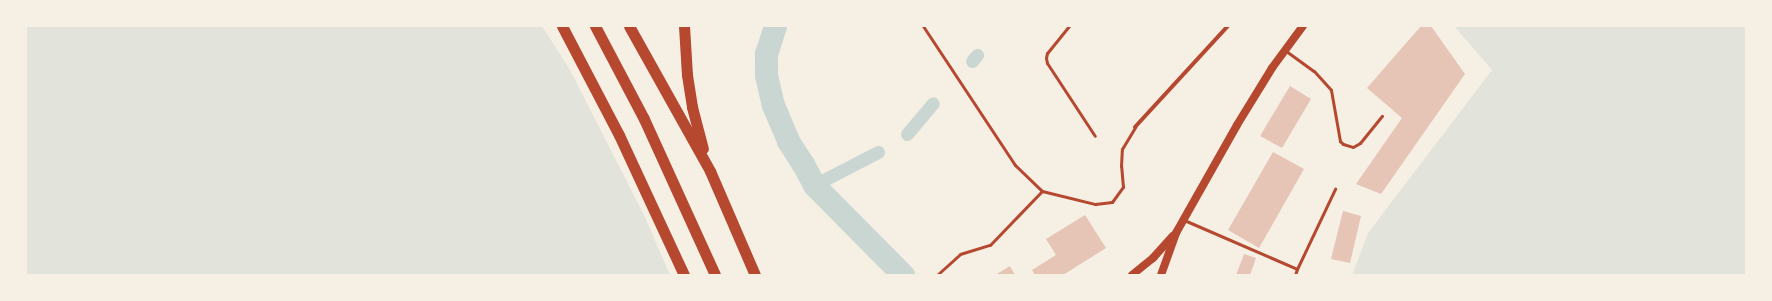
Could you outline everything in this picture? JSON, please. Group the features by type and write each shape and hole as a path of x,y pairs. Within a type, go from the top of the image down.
{"highway":[{"path":"562,26 616,128 684,275"},
{"path":"595,26 644,119 715,275"},
{"path":"629,26 710,171 755,275"},
{"path":"684,26 687,75 692,107 710,171"}],"main road":[{"path":"1132,275 1153,258 1176,233 1236,125 1285,50 1303,26"},
{"path":"1161,275 1176,233"}],"street":[{"path":"1135,127 1228,26"}],"lane":[{"path":"923,26 1015,165 1042,191 1095,204 1112,202 1123,187 1121,166 1122,149 1135,127"},
{"path":"1069,26 1047,53 1047,64 1095,136"},
{"path":"1285,50 1314,71 1331,90 1340,141 1343,144 1352,147 1360,143 1382,116"},
{"path":"1295,275 1335,189"},
{"path":"938,275 960,254 990,245 1042,191"},
{"path":"1184,220 1297,269"}],"shaded area":[{"path":"26,26 542,26 570,70 645,217 670,275 26,275"},
{"path":"1454,26 1746,26 1746,275 1352,275 1368,233 1492,70"}],"building":[{"path":"1421,26 1431,26 1465,74 1381,194 1356,184 1402,118 1367,88"},
{"path":"1290,86 1311,99 1282,148 1260,136"},
{"path":"1273,152 1304,169 1259,248 1228,230"},
{"path":"1343,211 1361,216 1350,263 1331,259"},
{"path":"1085,215 1106,248 1063,275 1035,275 1032,270 1056,255 1046,239"},
{"path":"1244,254 1256,258 1250,275 1236,275"},
{"path":"1010,266 1015,275 995,275"}],"waterway":[{"path":"775,26 766,53 766,75 773,105 788,141 803,164 814,185 903,275"},
{"path":"972,61 977,55"},
{"path":"907,134 933,103"},
{"path":"814,185 878,152"}]}
